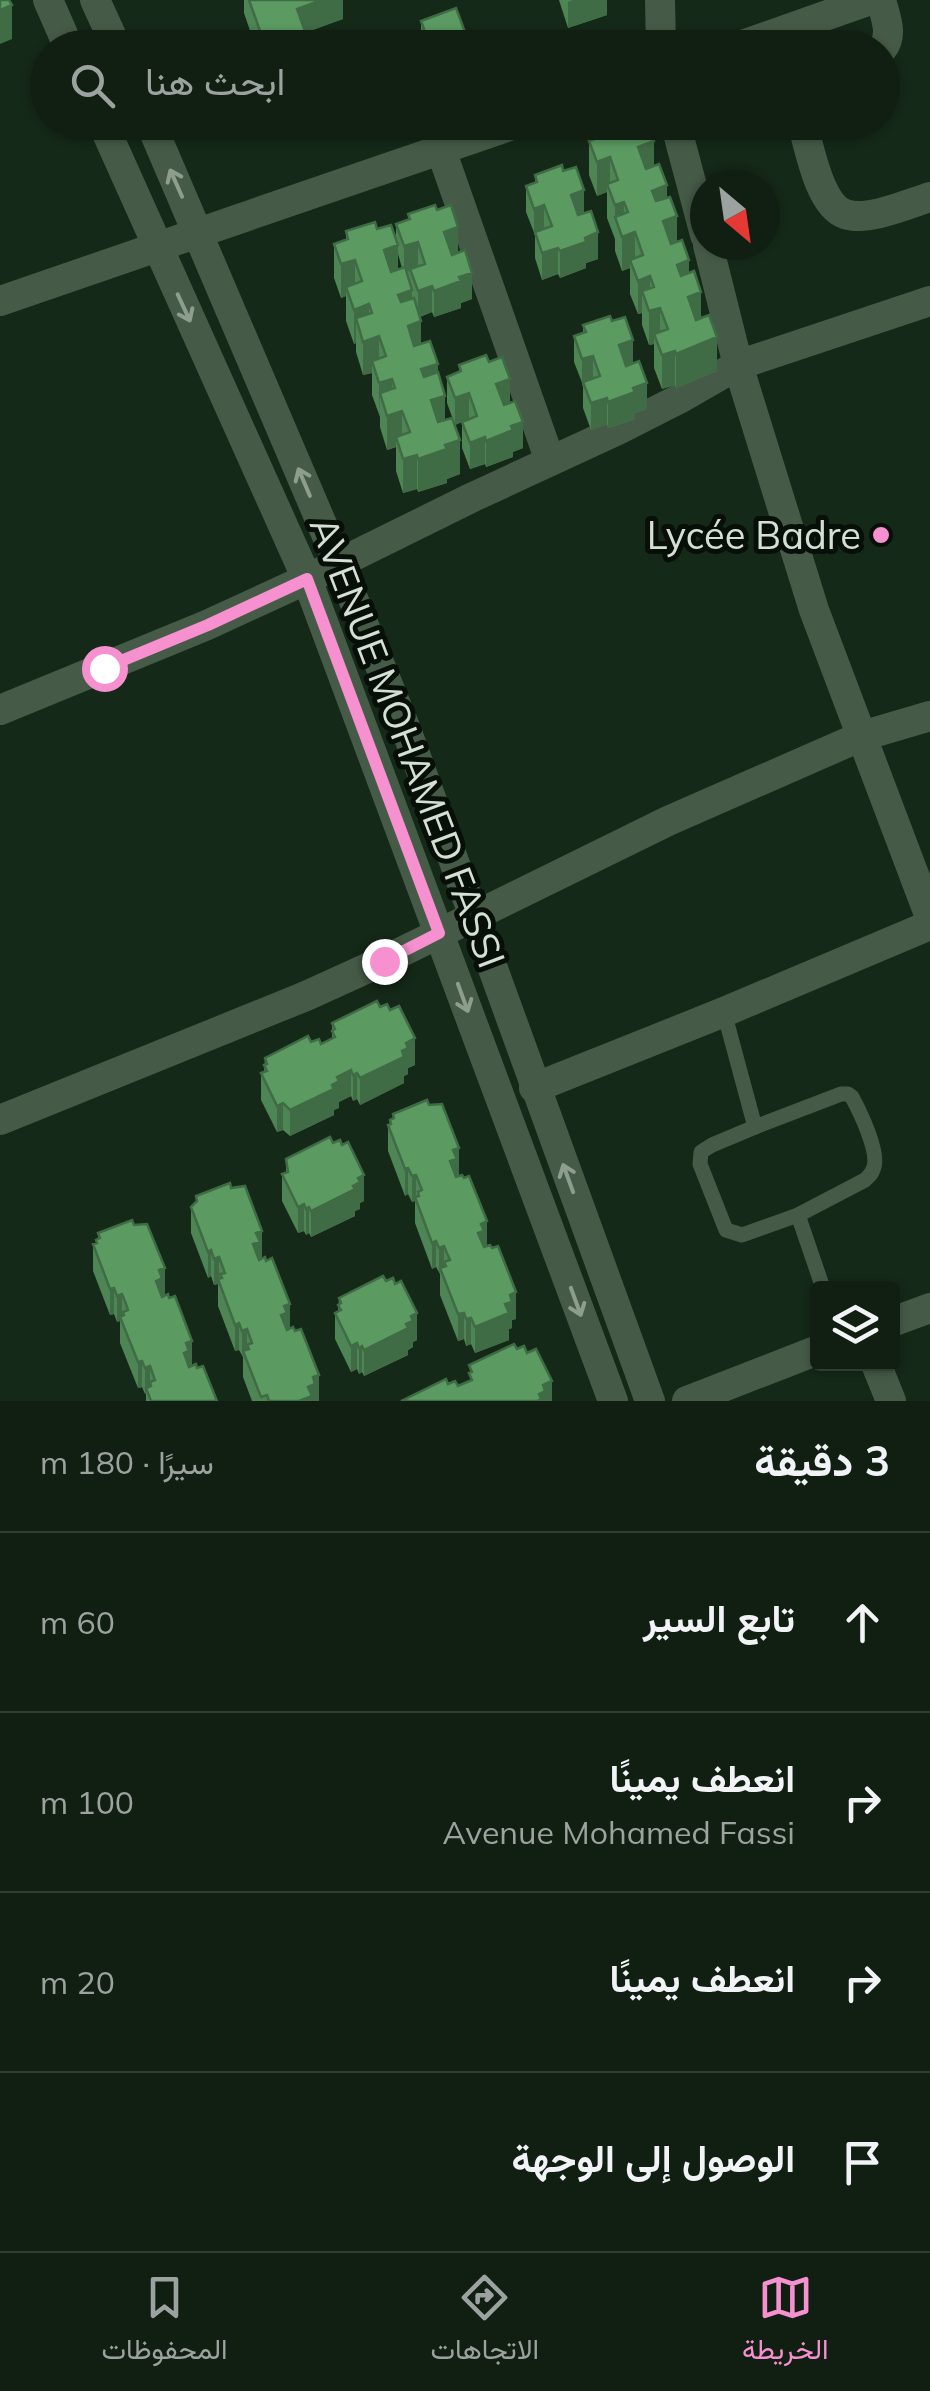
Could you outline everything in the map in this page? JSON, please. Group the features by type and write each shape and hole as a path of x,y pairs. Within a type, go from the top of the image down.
{"street":[{"path":"48,0 61,30"},
{"path":"96,0 109,30"},
{"path":"660,0 661,30"},
{"path":"785,30 870,0"},
{"path":"881,0 888,30"},
{"name":"AVENUE MOHAMED FASSI","path":"110,140 307,579 613,1401"},
{"name":"AVENUE MOHAMED FASSI","path":"158,140 407,732 650,1401"},
{"path":"0,301 470,140"},
{"path":"680,140 690,179"},
{"path":"808,140 825,194 843,214 882,212 930,197"},
{"path":"441,150 550,461"},
{"path":"712,260 738,365 814,610 930,917"},
{"path":"0,710 208,625 307,579 679,399 738,365 930,300"},
{"path":"0,1120 306,996 668,821 862,736 930,716"},
{"path":"534,1088 930,925"},
{"path":"900,1319 930,1308"},
{"path":"688,1401 810,1353"},
{"path":"879,1371 891,1401"}],"lane":[{"path":"724,1012 755,1127"},
{"path":"848,1094 856,1104 876,1155 873,1172 798,1215 742,1235 734,1234 722,1224 699,1157 705,1149 755,1127 848,1094"},
{"path":"798,1215 820,1281"}],"building":[{"path":"0,0 9,0 12,5 0,10"},
{"path":"249,0 322,0 297,9 305,30 260,30"},
{"path":"456,8 464,30 424,30 421,21"},
{"path":"654,140 638,147 646,169 659,164 667,185 652,191 656,201 670,197 677,216 663,221 671,244 682,240 689,260 677,265 681,276 694,271 701,292 688,297 696,320 709,315 717,337 676,354 675,351 662,355 654,334 668,329 660,308 649,311 642,291 654,287 650,276 638,281 630,260 643,255 635,232 622,237 615,217 628,212 624,202 615,205 607,184 618,180 610,157 597,162 589,141"},
{"path":"562,165 563,171 576,167 584,190 571,195 578,215 591,211 598,232 585,238 586,242 542,253 535,232 552,226 544,205 534,209 526,186 537,182 535,175"},
{"path":"435,205 437,210 451,205 458,227 444,232 452,255 465,250 472,273 434,291 432,286 418,291 410,269 425,264 418,242 404,246 396,224 410,219 408,214"},
{"path":"375,222 377,229 391,225 398,245 384,250 391,272 405,267 412,290 398,295 401,302 414,298 421,321 408,326 414,346 430,341 438,364 421,369 424,377 438,372 445,396 431,400 438,422 452,418 460,440 418,459 417,455 403,459 396,437 410,432 402,411 387,416 380,393 395,388 392,379 379,383 372,361 386,356 379,336 363,342 356,318 372,313 369,304 354,310 346,287 362,281 355,260 341,264 334,244 348,239 346,231"},
{"path":"610,316 612,321 625,317 633,340 619,345 626,366 639,361 647,383 608,402 607,398 591,403 583,382 600,376 593,356 582,359 574,336 586,332 583,325"},
{"path":"486,355 489,362 502,357 510,379 496,384 504,405 515,401 523,422 486,441 485,437 470,443 462,422 477,416 469,393 455,398 447,377 461,371 459,365"},
{"path":"377,1001 380,1007 387,1004 390,1010 399,1006 415,1038 406,1043 404,1057 360,1078 351,1070 337,1077 334,1089 290,1110 283,1103 277,1106 261,1073 267,1071 265,1058 308,1036 311,1042 319,1039 321,1044 335,1037 332,1023"},
{"path":"427,1100 429,1105 442,1104 459,1148 453,1150 457,1159 450,1161 456,1177 469,1176 487,1221 481,1224 484,1231 478,1233 484,1247 498,1246 516,1292 510,1295 512,1302 505,1304 509,1313 475,1327 471,1318 458,1314 440,1268 450,1260 444,1246 439,1248 436,1241 432,1243 415,1197 422,1190 416,1175 405,1169 388,1125 393,1114"},
{"path":"330,1137 333,1143 348,1142 364,1175 358,1178 355,1189 311,1211 304,1204 298,1207 282,1174 288,1172 286,1159"},
{"path":"230,1183 231,1188 245,1186 262,1231 256,1233 260,1242 253,1244 259,1260 272,1258 290,1304 284,1306 287,1313 281,1315 287,1330 301,1329 319,1375 313,1377 315,1384 308,1387 312,1396 299,1401 269,1401 267,1395 261,1397 243,1351 252,1343 247,1329 242,1331 239,1323 235,1325 218,1279 225,1273 219,1257 214,1259 211,1250 208,1252 191,1207 196,1196"},
{"path":"132,1220 134,1225 147,1224 165,1268 159,1270 162,1278 156,1281 162,1297 175,1296 192,1341 186,1343 189,1351 184,1353 189,1367 203,1366 217,1401 151,1401 146,1388 155,1380 150,1366 145,1368 142,1361 138,1362 120,1317 128,1310 126,1304 122,1294 117,1296 114,1288 110,1289 93,1244 100,1238 98,1233"},
{"path":"383,1276 386,1281 393,1278 395,1284 401,1281 417,1313 406,1324 408,1328 364,1350 357,1343 351,1346 335,1313 341,1310 339,1298"},
{"path":"514,1344 517,1349 524,1346 527,1353 536,1349 552,1381 543,1385 541,1399 401,1401 446,1379 448,1384 455,1381 458,1386 472,1380 469,1365"}],"place":[{"name":"Lycée Badre","path":"881,535"}],"route":[{"path":"104,668 307,579 439,933 384,961"}]}
